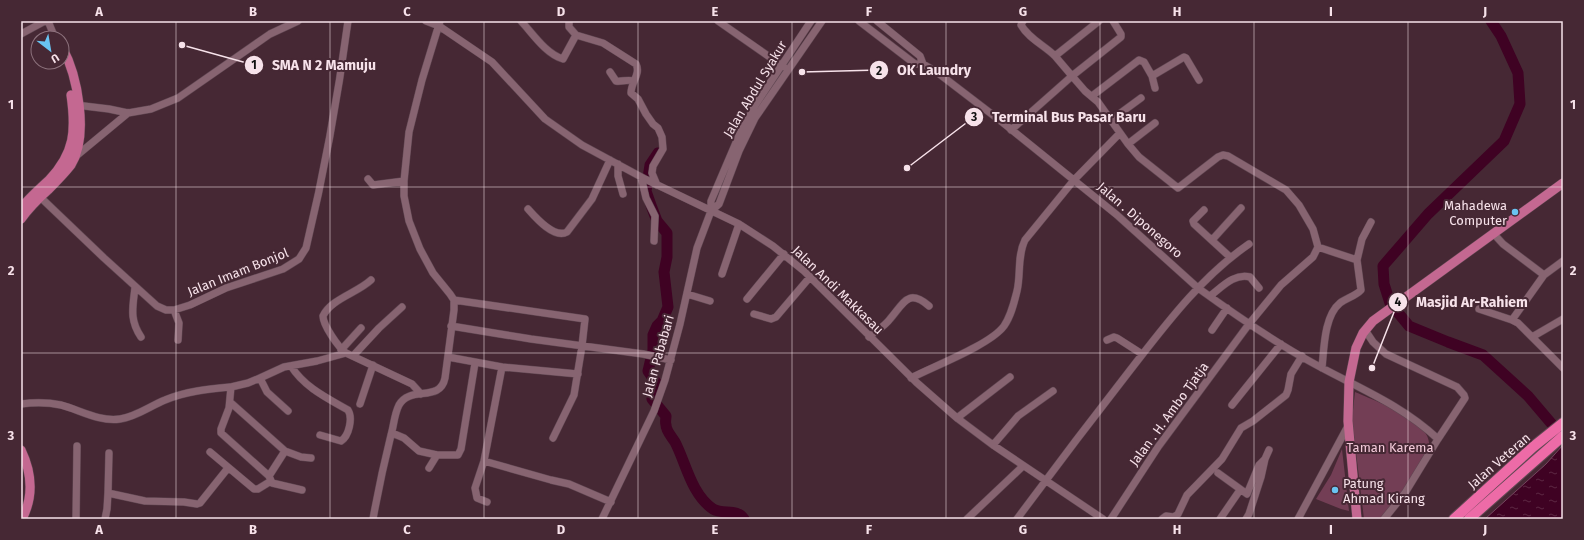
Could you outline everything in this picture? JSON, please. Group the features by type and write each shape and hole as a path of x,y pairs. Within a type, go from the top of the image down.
{"highway":[{"name":"Jalan Veteran","path":"1469,519 1563,423"},
{"name":"Jalan Veteran","path":"1454,519 1537,451 1563,436"}],"main road":[{"path":"21,219 69,153 76,105 72,71 70,66"},
{"path":"21,208 66,172 75,157 80,120 64,70"},
{"path":"1357,519 1348,426 1349,382 1356,348 1366,330 1373,321 1417,291 1493,233 1563,183"},
{"path":"22,452 28,467 30,487 29,500 22,519"},
{"path":"21,464 25,496 21,504"}],"street":[{"path":"21,34 45,21"},
{"path":"76,105 128,113 151,109 178,98 270,34 298,21"},
{"name":"Jalan Imam Bonjol","path":"174,310 190,305 232,286 283,269 292,265 303,255 320,192 343,64 348,21"},
{"name":"Jalan Andi Makkasau","path":"426,21 440,24 492,62 545,119 582,145 648,181 739,224 784,254 810,277 911,378 957,418 1023,466 1103,519"},
{"path":"521,21 542,44 563,59 565,58 576,36"},
{"path":"569,21 569,27 576,36 603,43 636,64 638,70 631,80 632,95 638,99 652,124 658,128 662,136 663,149 653,166 652,173 648,181 646,198 655,216 654,241"},
{"path":"718,21 788,70"},
{"name":"Jalan Abdul Syakur","path":"711,211 711,201 740,133 781,65 811,21"},
{"name":"Jalan Abdul Syakur","path":"711,211 719,204 739,151 755,118 822,21"},
{"path":"859,21 915,64 923,64 920,56 877,21"},
{"path":"1023,21 1021,25 1027,34 1049,49 1085,91 1092,96 1111,120 1118,134 1140,157 1178,188 1218,157 1223,155 1228,156 1286,190 1299,205 1313,229 1318,247 1357,260"},
{"path":"1055,56 1099,21"},
{"path":"1011,130 1072,76 1121,37 1121,34 1113,21"},
{"path":"373,519 382,470 397,411 402,401 406,398 434,392 441,388 444,382 448,357 454,300 427,264 420,249 405,207 404,181 409,132 422,80 440,24"},
{"path":"1152,76 1184,57 1199,80"},
{"path":"1092,96 1137,61 1141,60 1144,62 1152,76 1155,88"},
{"name":"Jalan . Diponegoro","path":"923,64 938,73 1074,180 1141,235 1198,288 1249,324 1281,344 1322,368 1410,415 1438,439"},
{"path":"610,72 616,81 620,82 631,80"},
{"path":"1111,120 1141,98"},
{"path":"75,157 128,113"},
{"path":"1128,144 1155,123"},
{"path":"911,378 979,345 1005,325 1010,315 1017,290 1022,246 1074,180 1118,134"},
{"path":"528,209 536,218 558,234 567,232 592,199 610,160"},
{"path":"618,164 618,176 623,194"},
{"path":"368,179 373,185 404,181"},
{"path":"38,195 136,287 161,308 174,310 179,323 178,340"},
{"path":"1212,240 1241,208"},
{"path":"1204,210 1194,219 1193,222 1230,257"},
{"name":"Jalan Pababari","path":"602,519 654,411 659,397 671,360 697,248 711,211"},
{"path":"1322,368 1330,315 1340,303 1361,290 1357,260 1362,239 1371,222"},
{"path":"722,274 739,224"},
{"path":"1493,233 1503,244 1544,275"},
{"path":"1017,519 1142,354 1198,288 1230,257 1249,244"},
{"name":"Jalan . H. Ambo Tjatja","path":"1111,519 1158,447 1249,324 1281,285 1313,257 1318,247"},
{"path":"746,299 784,254"},
{"path":"1512,320 1544,275 1563,261"},
{"path":"1210,296 1226,283 1239,276 1250,276 1259,288"},
{"path":"754,314 771,319 776,317 810,277"},
{"path":"371,280 330,306 323,316 326,326 343,351 412,384 421,394"},
{"path":"136,287 133,318 135,328 141,337"},
{"path":"687,294 710,301"},
{"path":"869,337 888,321 907,299 916,297 921,299 929,306"},
{"path":"454,300 584,318 586,320 578,374 572,399 553,438"},
{"path":"353,356 379,328 402,307"},
{"path":"1212,330 1227,308"},
{"path":"1479,308 1518,323 1563,368"},
{"path":"1532,337 1563,319"},
{"path":"451,326 651,355 671,360"},
{"path":"21,404 37,402 50,403 94,417 120,419 140,413 166,400 181,395 200,390 231,387 248,383 278,369 317,361 343,351 361,328"},
{"path":"1366,330 1373,342 1386,354 1456,388 1464,395 1465,398 1405,493 1384,519"},
{"path":"1107,340 1114,337 1117,338 1142,354"},
{"path":"1232,405 1281,344"},
{"path":"1162,519 1166,516 1174,517 1178,514 1187,495 1222,459 1241,428 1253,421 1286,395 1291,374 1302,356"},
{"path":"448,357 502,367 578,374"},
{"path":"392,433 404,438 419,451 437,455 456,456 460,453 475,363"},
{"path":"360,404 373,365"},
{"path":"291,366 297,376 304,383 348,410 351,414 344,439 341,441 320,435"},
{"path":"487,502 478,500 475,493 477,481 484,461 502,367"},
{"path":"957,418 1010,377"},
{"path":"260,378 267,392 288,411"},
{"path":"231,387 230,402 221,433 270,479 302,490"},
{"path":"993,445 1018,416 1053,391"},
{"path":"230,402 285,451 301,457 311,458"},
{"path":"1298,519 1348,426"},
{"path":"76,519 77,446"},
{"path":"1246,519 1259,465 1265,459 1269,450"},
{"path":"210,452 255,489 270,479 285,451"},
{"path":"105,519 108,493 109,453"},
{"path":"429,468 437,455"},
{"path":"484,461 569,484 611,502"},
{"path":"967,519 1023,466"},
{"path":"108,493 145,501 184,502 197,504 200,503 228,468"},
{"path":"1218,473 1240,490 1251,495"},
{"path":"1220,519 1240,490"}],"green space":[{"name":"Taman Karema","path":"1355,392 1400,412 1412,420 1427,436 1429,445 1427,453 1409,483 1381,519 1364,519 1352,419"},
{"path":"1342,449 1349,511 1316,499 1331,475"}],"water":[{"path":"1563,445 1563,519 1485,519 1546,464"}],"waterway":[{"path":"1491,21 1501,36 1518,73 1520,104 1504,141 1428,214 1383,266 1384,284 1390,303 1409,326 1483,355 1528,396 1562,436"},
{"path":"658,153 650,165 646,191 657,221 667,233 667,257 664,272 668,307 662,321 657,326 653,335 653,350 648,371 657,384 652,399 666,416 669,434 679,450 690,478 699,495 713,509 721,512 738,514 744,519"}],"place":[{"name":"SMA N 2 Mamuju","path":"182,45"},
{"name":"OK Laundry","path":"802,72"},
{"name":"Terminal Bus Pasar Baru","path":"907,168"},
{"name":"Mahadewa Computer","path":"1515,212"},
{"name":"Masjid Ar-Rahiem","path":"1372,368"},
{"name":"Patung Ahmad Kirang","path":"1335,490"}]}
